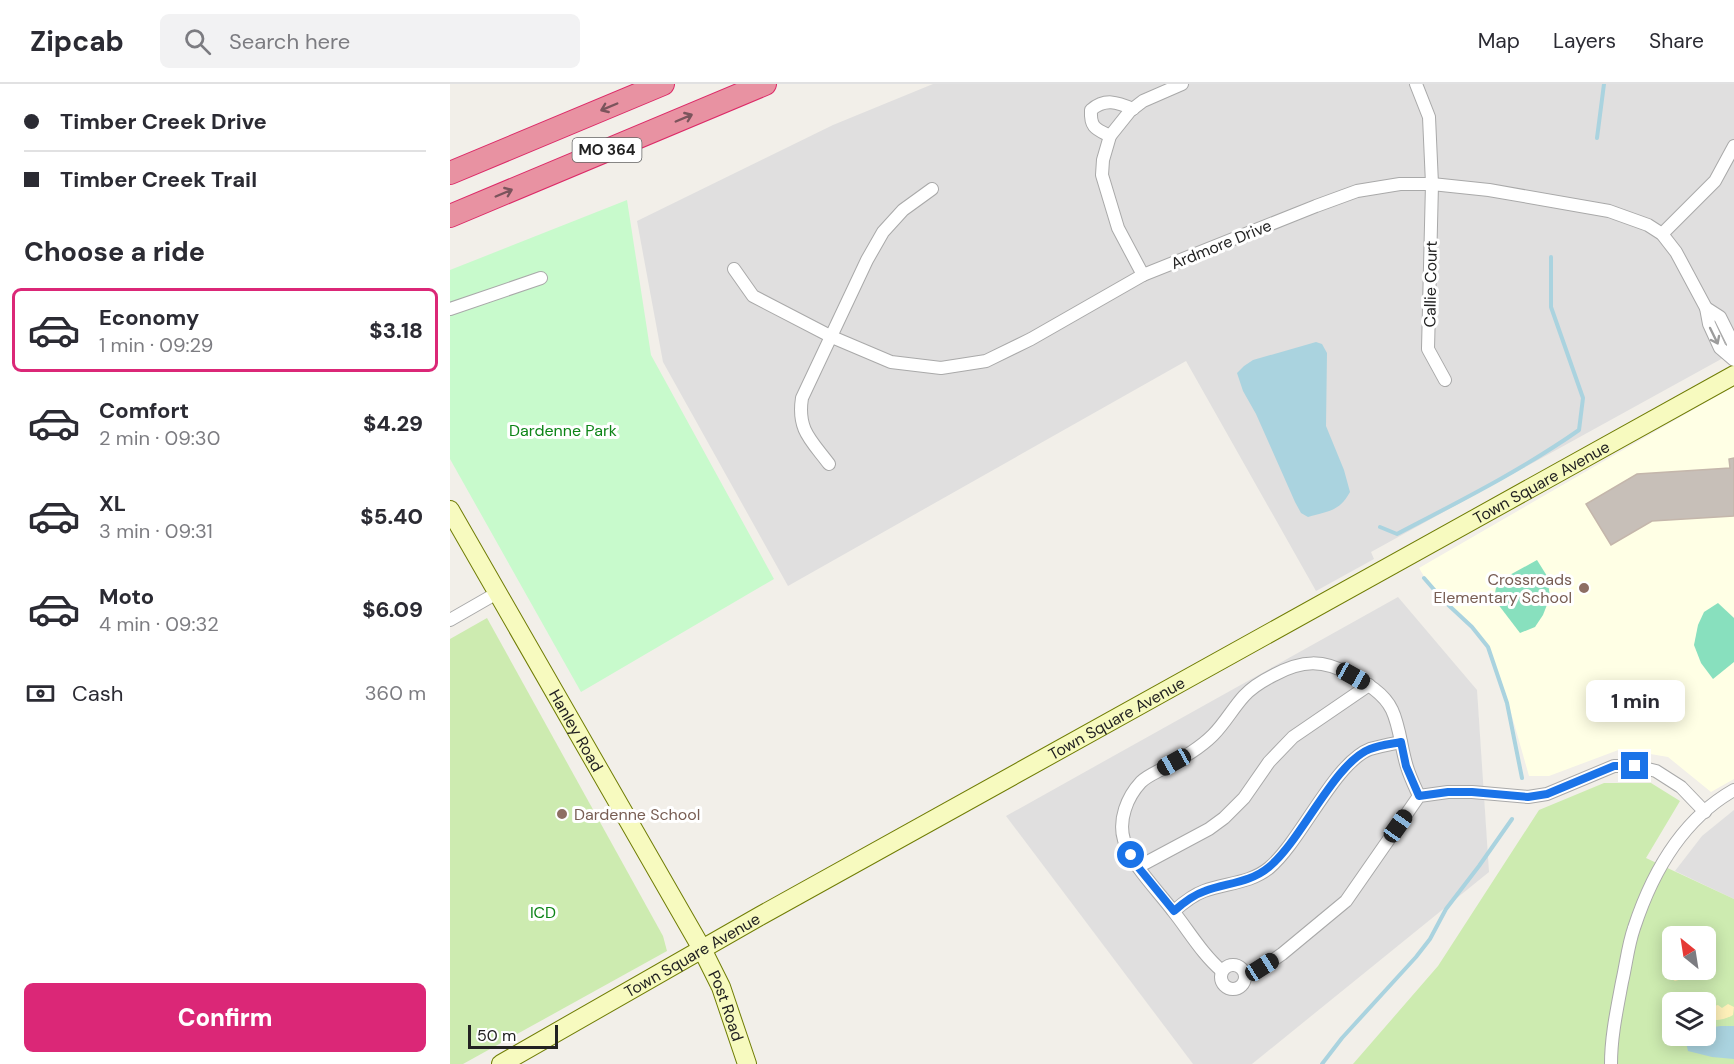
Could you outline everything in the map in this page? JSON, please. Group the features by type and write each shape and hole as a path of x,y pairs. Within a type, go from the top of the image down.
{"highway":[{"name":"MO 364","path":"450,173 663,84"},
{"name":"MO 364","path":"450,216 765,84"}],"main road":[{"name":"Town Square Avenue","path":"501,1064 1734,364"},
{"name":"Hanley Road","path":"450,510 702,949"},
{"name":"Post Road","path":"702,949 721,987 747,1064"}],"street":[{"path":"1143,275 1118,228 1102,175 1103,160 1110,136 1133,109 1156,94 1182,84"},
{"name":"Callie Court","path":"1416,84 1429,117 1432,184 1428,349 1445,380"},
{"path":"1110,136 1096,129 1090,121 1090,110 1106,101 1133,109"},
{"path":"1662,234 1715,181 1734,146"},
{"name":"Ardmore Drive","path":"734,269 753,296 832,337 891,362 941,368 986,361 1031,339 1143,275 1316,206 1357,191 1400,184 1432,184 1489,190 1609,211 1648,225 1662,234 1676,252 1706,308 1709,324 1720,348 1734,364"},
{"path":"829,464 802,426 800,411 802,398 867,260 883,232 903,210 932,189"},
{"path":"450,309 541,278"},
{"path":"450,620 496,593"},
{"path":"1222,970 1202,949 1138,867 1124,842 1122,825 1125,809 1132,793 1143,780 1190,754 1205,742 1245,695 1265,680 1300,663 1319,664 1337,667 1369,685 1386,701 1392,710 1406,766 1419,796"},
{"path":"1138,867 1209,829 1224,818 1244,798 1269,762 1293,737 1369,685"},
{"path":"1174,911 1202,892 1253,878 1267,869 1303,828 1342,772 1355,759 1369,749 1401,742"},
{"path":"1245,975 1257,971 1282,954 1346,901 1419,796 1448,792 1472,792 1528,797 1547,794 1614,766 1635,766 1656,771 1681,787 1705,812"},
{"path":"1611,1064 1617,1008 1633,930 1661,864 1678,837 1734,790"},
{"path":"1234,964 1241,967 1245,975 1241,986 1234,989 1230,989 1221,981 1222,970 1234,964"}],"shaded area":[{"path":"933,84 1734,84 1734,352 1371,552 1374,559 1316,591 1186,361 788,586 663,362 637,221 833,125"},
{"name":"Crossroads Elementary School","path":"1734,386 1734,779 1711,792 1668,757 1621,749 1549,776 1529,776 1489,646 1473,626 1443,599 1419,568"},
{"path":"1398,597 1477,690 1489,872 1252,1064 1193,1064 1006,816"},
{"path":"1734,810 1734,899 1675,871 1702,836"}],"green space":[{"name":"Dardenne Park","path":"627,200 651,355 774,579 581,692 450,459 450,270"},
{"path":"1537,560 1547,576 1550,597 1535,627 1520,633 1494,599 1497,582"},
{"path":"1718,603 1734,618 1734,662 1713,679 1701,663 1694,645 1698,625 1704,612"},
{"name":"ICD","path":"487,618 663,936 667,951 463,1064 450,1064 450,639"},
{"path":"1604,783 1651,783 1680,801 1646,858 1734,899 1734,1064 1353,1064 1438,966 1539,810"}],"sand":[{"path":"1728,1004 1734,1007 1733,1015 1716,1020 1716,1006 1722,1008"}],"water":[{"path":"1316,342 1322,344 1327,353 1326,426 1344,470 1350,492 1342,504 1337,507 1308,517 1301,513 1295,502 1256,414 1243,391 1237,373 1253,360"},
{"path":"1734,1026 1734,1059 1688,1051 1687,1046 1716,1046 1716,1027"}],"building":[{"path":"1734,458 1734,516 1652,521 1611,545 1586,504 1637,474 1730,468 1729,459"}],"waterway":[{"path":"1597,138 1604,84"},
{"path":"1380,527 1397,534 1512,472 1579,430 1583,398 1551,307 1551,257"},
{"path":"1424,578 1443,600 1472,627 1488,647 1507,703 1522,778"},
{"path":"1322,1064 1342,1038 1430,939 1446,909 1512,819"}],"place":[{"name":"Crossroads Elementary School","path":"1584,588"},
{"name":"Dardenne School","path":"562,814"}],"route":[{"path":"1131,855 1174,911 1184,902 1202,892 1253,878 1279,858 1342,772 1355,759 1369,749 1401,742 1406,766 1419,796 1448,792 1472,792 1528,797 1547,794 1614,766 1635,766"}]}
